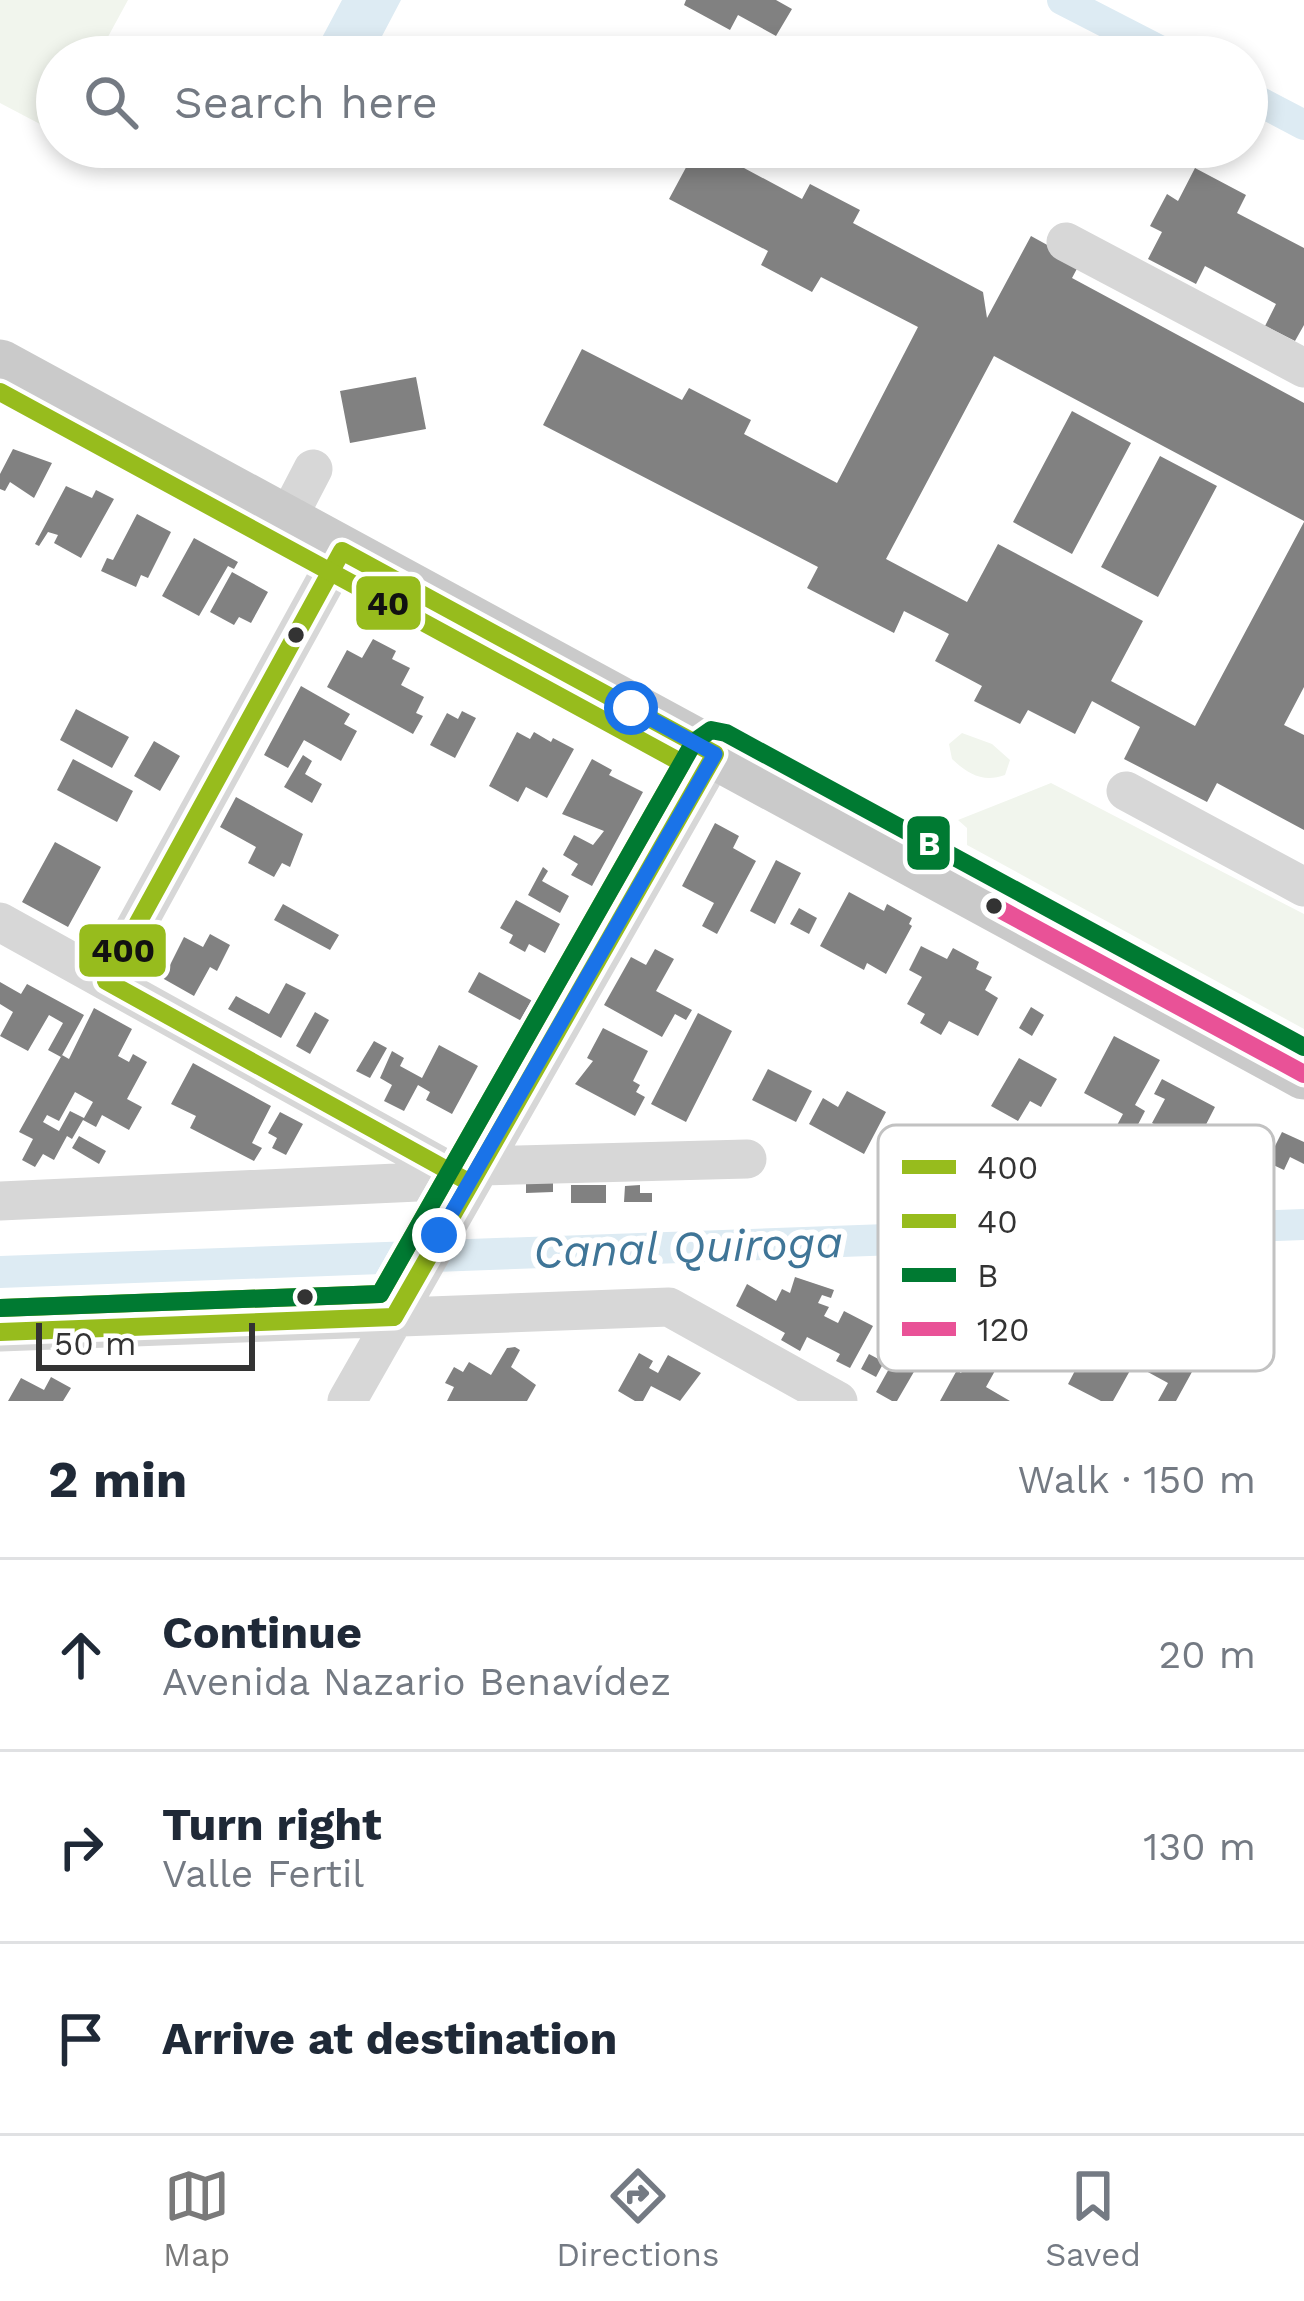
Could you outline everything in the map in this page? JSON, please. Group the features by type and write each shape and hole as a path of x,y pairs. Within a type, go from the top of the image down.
{"main road":[{"path":"0,365 1304,1074"}],"street":[{"path":"1066,242 1304,368"},
{"path":"286,521 313,469"},
{"path":"106,981 342,551"},
{"path":"347,1401 715,754"},
{"path":"1126,790 1304,887"},
{"path":"0,922 473,1175"},
{"path":"0,1201 747,1159"},
{"path":"0,1332 669,1307 838,1401"}],"shaded area":[{"path":"0,0 128,0 108,36 36,36 36,122 0,103"},
{"path":"962,733 992,744 1010,760 1005,775 976,776 952,759 949,744"},
{"path":"1051,783 1304,914 1304,1029 967,845 967,828 958,820"}],"water":[{"path":"342,0 401,0 382,36 323,36"},
{"path":"1304,1209 1304,1240 1274,1241 1274,1210"},
{"name":"Canal Quiroga","path":"878,1224 878,1256 0,1288 0,1256"}],"building":[{"path":"686,0 776,0 792,9 776,36 738,15 730,30 684,5"},
{"path":"686,168 744,168 802,199 810,184 860,210 853,223 983,292 987,318 1031,236 1080,263 1072,278 1304,403 1304,521 994,356 886,559 967,602 998,544 1143,621 1111,681 1195,726 1304,522 1304,687 1284,725 1304,735 1304,830 1217,783 1207,802 1124,759 1140,727 1092,701 1075,734 1028,710 1020,724 974,701 982,686 935,661 949,634 904,611 894,633 807,588 818,567 543,425 582,349 682,400 689,388 751,420 744,434 837,483 918,327 821,277 812,292 761,265 768,251 669,199"},
{"path":"1195,168 1246,195 1237,213 1304,248 1304,325 1295,341 1265,326 1276,304 1205,266 1196,284 1148,259 1162,232 1150,226 1167,194 1178,201"},
{"path":"416,377 426,429 350,443 340,391"},
{"path":"1072,411 1131,443 1072,554 1013,522"},
{"path":"13,449 52,463 34,498 10,482 5,491 0,489 0,474"},
{"path":"1160,456 1217,486 1158,597 1101,567"},
{"path":"66,486 92,498 96,490 114,499 81,558 54,543 58,535 48,532 39,546 35,544"},
{"path":"137,514 171,532 148,578 141,575 136,587 101,571 107,558 113,560"},
{"path":"194,538 238,562 234,569 228,566 199,616 162,596"},
{"path":"232,572 268,592 251,623 239,617 234,625 210,612"},
{"path":"373,639 396,651 392,659 410,668 401,685 424,697 416,713 423,716 413,734 327,687 347,650 362,658"},
{"path":"301,686 350,714 344,724 357,731 341,761 304,740 288,768 264,755"},
{"path":"76,709 129,737 112,768 60,740"},
{"path":"462,711 476,718 455,758 430,745 447,713 458,719"},
{"path":"517,732 530,739 534,732 574,749 547,798 526,787 518,802 489,786"},
{"path":"154,741 180,756 160,791 134,776"},
{"path":"303,755 312,761 305,774 322,784 312,803 284,787"},
{"path":"73,759 133,791 117,822 57,790"},
{"path":"592,759 612,770 609,775 643,792 592,886 571,875 578,864 563,855 574,835 593,845 604,831 562,814"},
{"path":"236,797 303,834 290,867 282,863 274,877 248,863 256,847 220,827"},
{"path":"715,823 739,836 733,848 756,861 717,934 702,926 714,903 682,886"},
{"path":"55,842 101,867 68,927 22,902"},
{"path":"776,860 801,873 775,924 750,911"},
{"path":"543,867 548,871 542,881 569,896 560,913 528,895"},
{"path":"849,892 884,911 887,904 912,918 886,974 867,963 864,970 820,946"},
{"path":"516,900 560,924 545,953 529,944 525,952 509,943 513,935 500,928"},
{"path":"283,904 339,935 330,950 274,920"},
{"path":"799,908 817,918 809,934 790,924"},
{"path":"210,934 230,945 217,971 210,967 194,996 145,965 151,955 170,965 184,937 203,947"},
{"path":"921,946 947,959 953,948 979,962 976,969 992,977 985,990 998,998 978,1036 949,1021 941,1035 920,1023 925,1014 907,1004 922,977 909,970"},
{"path":"655,949 674,959 656,991 692,1010 686,1020 675,1014 662,1037 604,1005 631,957 646,965"},
{"path":"479,972 538,1004 527,1024 468,992"},
{"path":"0,982 21,994 27,984 84,1015 61,1057 48,1050 63,1023 49,1015 28,1051 0,1036 13,1012 0,1004"},
{"path":"286,983 306,993 281,1038 228,1009 236,996 269,1014"},
{"path":"1031,1007 1044,1015 1032,1036 1019,1028"},
{"path":"94,1008 132,1029 118,1056 129,1062 133,1054 147,1062 127,1099 142,1107 129,1130 102,1115 96,1127 83,1120 54,1160 43,1154 35,1167 22,1160 33,1139 19,1132 62,1055 69,1059","holes":["75,1092 93,1102 84,1118 70,1111 59,1131 43,1122 47,1115 59,1121"]},
{"path":"315,1012 329,1020 310,1054 296,1046"},
{"path":"698,1013 732,1031 686,1122 651,1104"},
{"path":"603,1028 648,1051 633,1081 640,1085 636,1092 645,1097 635,1116 575,1084 593,1061 587,1058"},
{"path":"1114,1036 1160,1060 1135,1105 1145,1111 1138,1125 1117,1125 1123,1114 1084,1093"},
{"path":"374,1041 387,1048 370,1078 356,1071"},
{"path":"439,1045 478,1066 452,1114 426,1100 430,1092 418,1085 404,1111 384,1101 392,1085 380,1078 392,1051 404,1058 400,1066 422,1078"},
{"path":"1019,1058 1057,1079 1041,1107 1030,1101 1018,1121 991,1106"},
{"path":"193,1063 271,1106 252,1143 262,1148 254,1161 190,1128 196,1116 171,1104"},
{"path":"768,1069 812,1091 796,1122 752,1100"},
{"path":"1162,1079 1215,1107 1206,1125 1156,1125 1152,1123 1165,1099 1154,1094"},
{"path":"847,1091 886,1112 864,1154 809,1124 823,1098 838,1107"},
{"path":"280,1112 303,1124 286,1155 272,1148 277,1138 268,1133"},
{"path":"1282,1132 1304,1142 1304,1164 1290,1157 1284,1170 1274,1165 1274,1148"},
{"path":"79,1136 106,1151 99,1164 72,1148"},
{"path":"526,1175 553,1175 553,1192 526,1193"},
{"path":"571,1185 606,1185 606,1203 571,1203"},
{"path":"640,1185 640,1193 652,1193 652,1202 624,1202 625,1186"},
{"path":"795,1277 834,1290 831,1298 822,1295 818,1303 829,1307 824,1316 838,1323 844,1311 873,1326 850,1368 836,1361 840,1354 807,1337 800,1351 781,1340 785,1333 736,1306 747,1284 776,1301 782,1289 790,1293"},
{"path":"507,1348 520,1350 511,1367 536,1385 527,1401 447,1401 454,1387 445,1383 454,1367 463,1372 469,1362 491,1375"},
{"path":"639,1353 653,1361 649,1368 658,1373 668,1355 701,1373 680,1401 651,1386 643,1401 635,1401 618,1391"},
{"path":"869,1354 878,1359 876,1377 861,1369"},
{"path":"888,1371 914,1371 897,1401 876,1392"},
{"path":"956,1371 995,1371 986,1387 1010,1401 940,1401"},
{"path":"1075,1371 1130,1371 1113,1401 1101,1401 1068,1384"},
{"path":"1146,1371 1192,1371 1176,1401 1158,1401 1168,1383"},
{"path":"51,1377 71,1388 63,1401 8,1401 21,1378 44,1390"}],"waterway":[{"path":"1062,0 1132,36"},
{"path":"1268,106 1304,125"}],"transit line":[{"name":"40","path":"0,392 682,763 380,1294 0,1308"},
{"name":"400","path":"342,551 715,754 473,1179 465,1180 106,981 342,551"},
{"name":"B","path":"0,1308 380,1294 694,742 711,730 726,733 1304,1047"},
{"name":"120","path":"994,906 1304,1074"},
{"name":"400","path":"394,1317 473,1179"},
{"name":"400","path":"0,1332 394,1317"}],"route":[{"path":"439,1235 715,754 631,708"}]}
